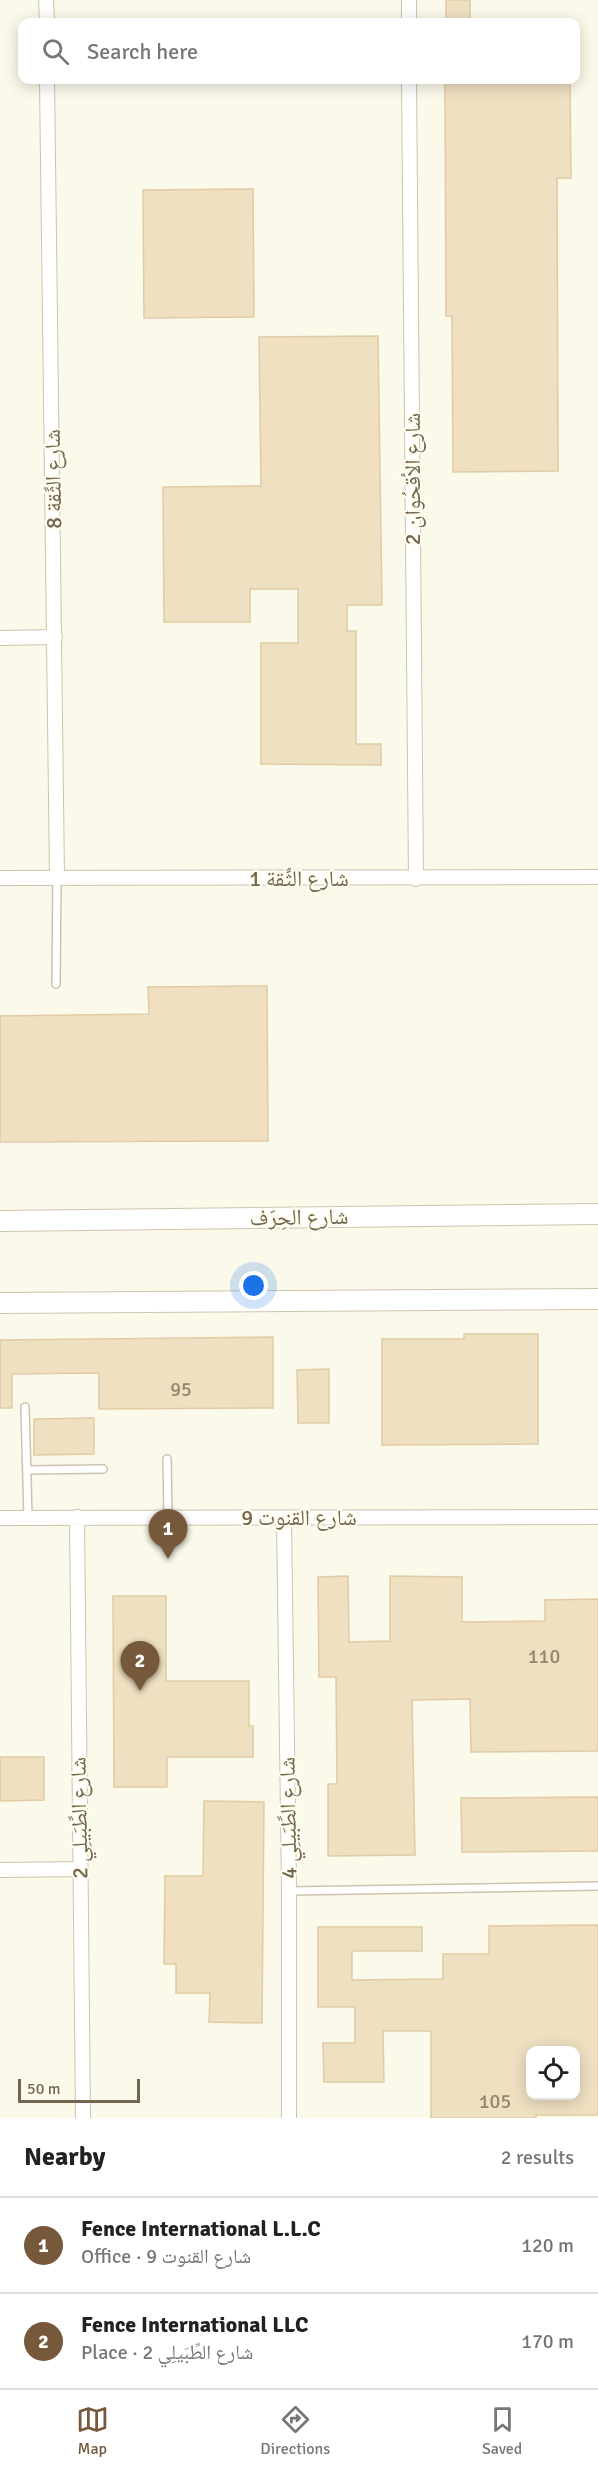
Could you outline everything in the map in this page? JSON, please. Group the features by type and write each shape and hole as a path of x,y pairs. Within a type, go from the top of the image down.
{"street":[{"path":"46,0 47,18"},
{"path":"409,0 409,18"},
{"name":"شارع الثِّقة 8","path":"47,84 57,878"},
{"name":"شارع الأقحُوان 2","path":"409,84 416,879"},
{"path":"0,638 55,637"},
{"name":"شارع الثِّقة 1","path":"0,878 598,877"},
{"name":"شارع الحِرَف","path":"0,1221 598,1214"},
{"path":"0,1303 598,1299"},
{"name":"شارع الطِّبَيلِي 2","path":"77,1517 83,2118"},
{"name":"شارع القنوت 9","path":"0,1518 598,1517"},
{"name":"شارع الطِّبَيلِي 4","path":"284,1518 289,1891 289,2118"},
{"path":"0,1870 80,1869"}],"lane":[{"path":"56,984 57,878"},
{"path":"25,1407 28,1518"},
{"path":"167,1459 168,1517"},
{"path":"27,1470 103,1469"},
{"path":"289,1891 598,1886"}],"building":[{"path":"446,0 470,0 470,18 446,18"},
{"path":"445,84 570,84 571,178 557,178 558,471 453,472 452,316 446,316"},
{"path":"253,189 254,317 144,318 143,190"},
{"path":"378,336 382,605 347,605 347,631 356,631 356,744 381,744 381,765 261,764 261,643 298,643 298,589 250,589 250,622 164,622 163,487 261,486 259,337"},
{"path":"267,986 268,1141 0,1142 0,1016 149,1014 148,987"},
{"path":"464,1334 538,1334 538,1444 382,1445 382,1339 464,1339"},
{"path":"273,1337 273,1408 99,1409 99,1373 12,1374 12,1408 0,1408 0,1340"},
{"path":"329,1369 329,1423 298,1423 297,1370"},
{"path":"94,1418 94,1454 34,1455 34,1419"},
{"path":"348,1576 349,1642 390,1641 390,1576 462,1577 462,1622 545,1621 545,1600 598,1599 598,1751 471,1752 470,1699 412,1700 415,1855 328,1856 328,1784 337,1784 336,1677 319,1677 318,1577"},
{"path":"113,1596 166,1596 166,1681 249,1681 249,1726 253,1726 253,1757 167,1757 167,1787 114,1787"},
{"path":"0,1757 44,1757 44,1800 0,1801"},
{"path":"598,1797 598,1851 462,1852 461,1798"},
{"path":"204,1801 264,1802 262,2023 209,2022 210,1993 176,1993 176,1964 164,1964 165,1876 203,1876"},
{"path":"598,1925 598,2115 536,2115 536,2118 431,2118 431,2031 383,2031 384,2082 324,2082 323,2043 355,2043 355,2007 318,2007 318,1927 422,1927 422,1951 352,1951 352,1980 443,1979 443,1954 489,1954 489,1926"}],"place":[{"name":"Fence International L.L.C","path":"168,1559"},
{"name":"Fence International LLC","path":"140,1691"}]}
